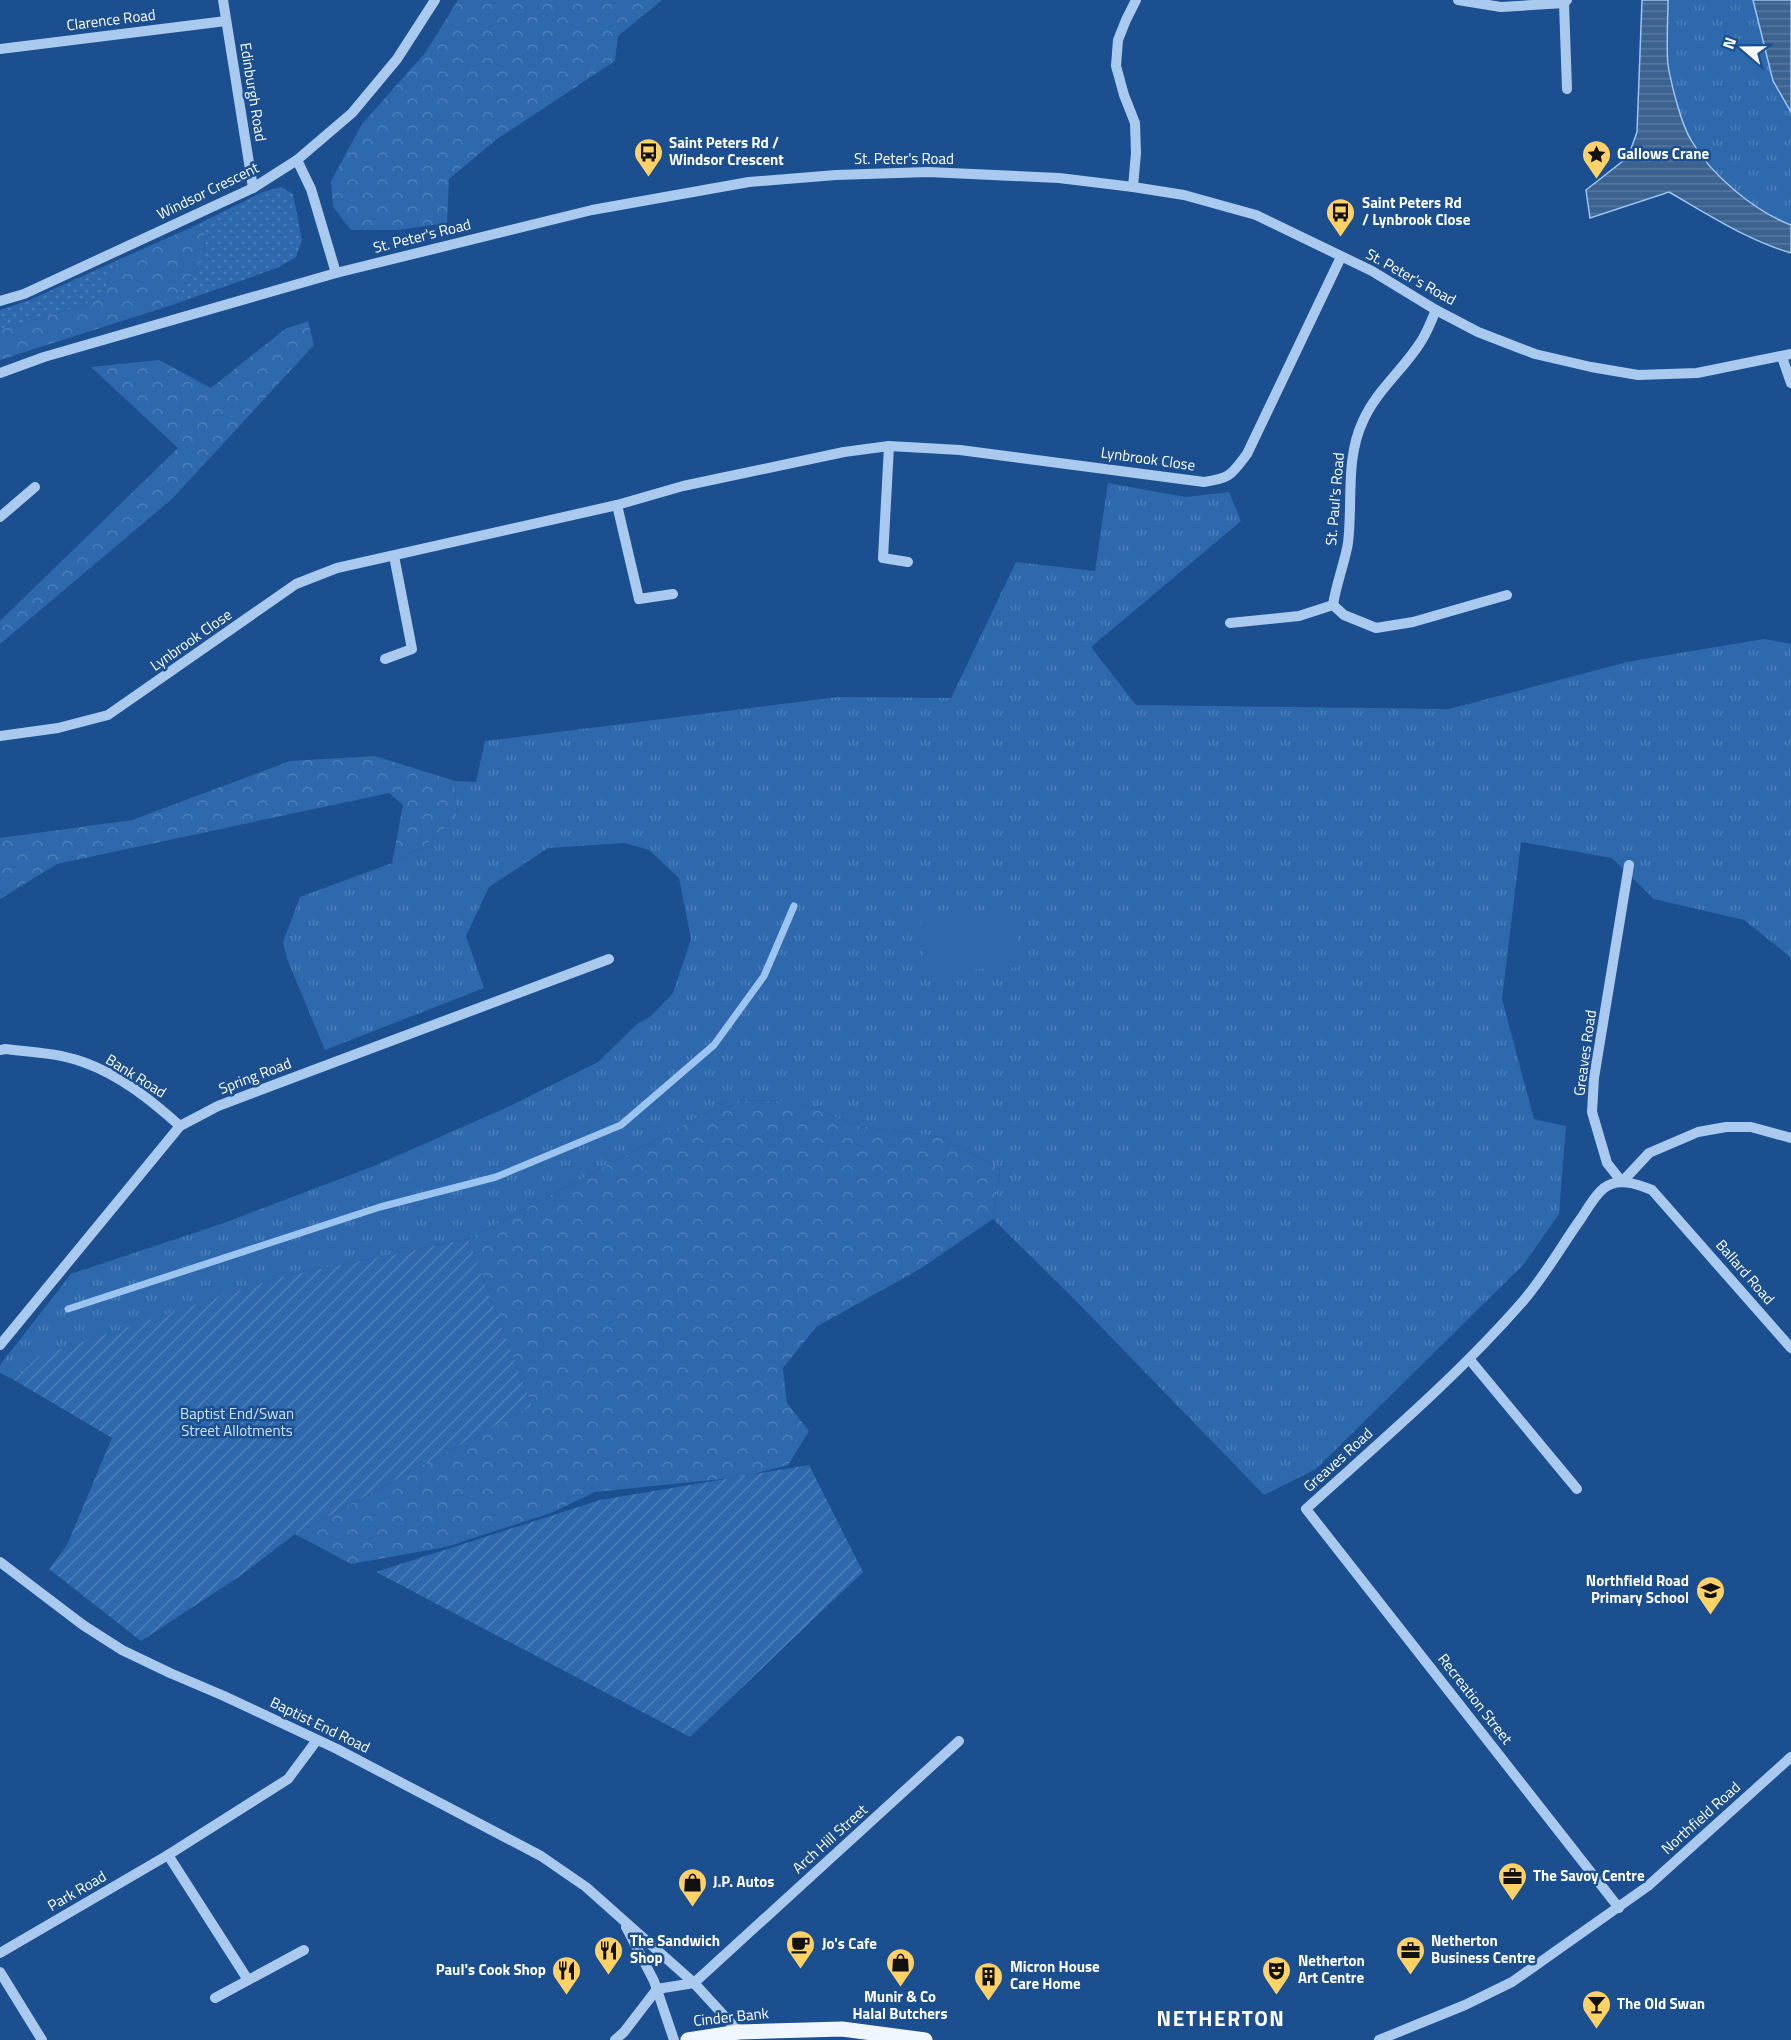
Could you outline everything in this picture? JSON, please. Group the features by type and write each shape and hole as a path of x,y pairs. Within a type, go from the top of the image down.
{"main road":[{"name":"Cinder Bank","path":"688,2040 739,2032 842,2028 924,2040"}],"street":[{"name":"Edinburgh Road","path":"223,0 253,188"},
{"name":"Windsor Crescent","path":"0,301 24,294 253,188 297,160 352,113 397,59 435,0"},
{"path":"1458,0 1502,7 1565,2 1567,89"},
{"path":"1132,1 1118,40 1116,66 1136,123 1136,153 1132,187"},
{"name":"Clarence Road","path":"0,49 226,21"},
{"path":"297,160 311,189 336,273"},
{"name":"St. Peter's Road","path":"0,373 44,357 336,273 592,210 749,182 836,175 928,172 1059,178 1132,187 1184,195 1256,215 1372,271 1436,310 1478,332 1535,354 1590,367 1638,375 1697,374 1786,356"},
{"name":"Lynbrook Close","path":"0,736 58,728 108,715 296,584 337,568 617,505 693,484 844,452 889,446 960,450 1204,482 1220,480 1231,475 1247,454 1341,257"},
{"name":"St. Paul's Road","path":"1333,605 1347,546 1351,506 1351,463 1363,421 1387,383 1420,343 1436,310"},
{"path":"1786,356 1791,383"},
{"path":"889,446 883,558 908,562"},
{"path":"0,517 35,487"},
{"path":"617,505 639,599 673,594"},
{"path":"385,659 412,649 394,556"},
{"path":"1230,622 1299,616 1333,605 1344,615 1376,628 1413,622 1507,595"},
{"name":"Greaves Road","path":"1306,1509 1470,1360 1548,1269 1571,1232 1604,1187 1622,1182 1607,1163 1592,1112 1594,1077 1629,865"},
{"name":"Spring Road","path":"0,1345 180,1126 218,1106 609,959"},
{"name":"Bank Road","path":"0,1050 49,1054 82,1062 107,1072 151,1100 180,1126"},
{"path":"1622,1182 1649,1153 1698,1132 1726,1127 1751,1127 1791,1138"},
{"name":"Ballard Road","path":"1622,1182 1652,1190 1791,1348"},
{"path":"1470,1360 1577,1489"},
{"name":"Recreation Street","path":"1306,1509 1619,1908"},
{"name":"Baptist End Road","path":"0,1562 83,1625 122,1650 224,1695 317,1740 542,1856 586,1887 694,1983 739,2032"},
{"name":"Park Road","path":"0,1953 168,1855 288,1779 317,1740"},
{"name":"Arch Hill Street","path":"694,1983 959,1741"},
{"name":"Northfield Road","path":"1379,2040 1465,2005 1512,1982 1648,1886 1791,1757"},
{"path":"168,1855 248,1980"},
{"name":"Baptist End Road","path":"623,1922 657,1989 674,2040"},
{"path":"215,1998 304,1950"},
{"path":"0,1972 42,2040"},
{"path":"615,2040 624,2032 657,1989 694,1983"}],"green space":[{"path":"458,0 662,0 618,36 615,61 497,139 449,179 447,223 398,230 351,230 333,207 331,181 362,124 425,53"},
{"path":"1668,0 1791,0 1791,225 1762,211 1734,190 1709,166 1687,133 1668,65"},
{"path":"281,187 293,194 302,240 296,257 277,268 172,305 205,255 204,231 190,228 263,192"},
{"path":"190,228 204,231 205,255 172,305 0,360 0,329 85,305 104,291 118,260"},
{"path":"118,260 104,291 85,305 0,329 0,310 32,299"},
{"path":"308,321 314,345 172,499 0,644 0,621 178,448 91,367 159,360 211,388 285,329"},
{"path":"1108,483 1186,497 1229,492 1241,521 1091,647 1136,705 1449,709 1627,662 1764,639 1791,644 1791,959 1744,920 1654,899 1612,858 1521,842 1502,999 1534,1119 1566,1126 1559,1214 1524,1264 1316,1469 1264,1495 993,1219 1000,1169 941,1137 859,1126 795,1101 730,1100 468,1239 280,1277 40,1356 14,1380 0,1373 0,1365 71,1274 221,1224 374,1166 512,1105 598,1062 637,1024 650,1017 673,993 691,939 679,878 649,850 625,843 548,848 489,887 466,936 484,988 325,1050 287,959 283,942 300,897 392,863 424,846 457,818 455,781 476,782 485,741 838,697 951,698 1016,562 1095,571"},
{"path":"375,756 455,781 457,818 424,846 392,863 403,805 389,793 57,864 0,899 0,838 132,820 290,761"},
{"path":"1015,910 1018,967 924,972 921,915"},
{"path":"730,1100 795,1101 859,1126 941,1137 1000,1169 993,1219 920,1269 816,1327 783,1368 787,1403 809,1431 788,1465 742,1477 595,1492 551,1513 446,1547 351,1564 295,1534 532,1406 468,1239"},
{"name":"Baptist End/Swan Street Allotments","path":"468,1239 532,1406 295,1534 240,1576 141,1641 49,1569 67,1545 112,1438 14,1380 39,1356 280,1277"},
{"path":"809,1465 863,1572 690,1737 376,1572 600,1500"}],"shaded area":[{"path":"1642,0 1668,0 1668,65 1680,114 1691,140 1709,166 1734,190 1762,211 1791,225 1791,253 1744,234 1669,192 1590,218 1586,190 1628,157 1637,132"},
{"path":"1753,0 1791,0 1791,112 1773,81"}],"waterway":[{"path":"68,1309 380,1207 496,1177 621,1125 714,1045 764,976 794,906"}],"place":[{"name":"Saint Peters Rd / Windsor Crescent","path":"648,178"},
{"name":"Gallows Crane","path":"1596,180"},
{"name":"Saint Peters Rd / Lynbrook Close","path":"1341,238"},
{"name":"Northfield Road Primary School","path":"1710,1616"},
{"name":"The Savoy Centre","path":"1512,1902"},
{"name":"J.P. Autos","path":"692,1908"},
{"name":"Jo's Cafe","path":"801,1970"},
{"name":"The Sandwich Shop","path":"609,1976"},
{"name":"Netherton Business Centre","path":"1410,1976"},
{"name":"Munir & Co Halal Butchers","path":"900,1988"},
{"name":"Paul's Cook Shop","path":"567,1996"},
{"name":"Netherton Art Centre","path":"1277,1996"},
{"name":"Micron House Care Home","path":"989,2002"},
{"name":"The Old Swan","path":"1596,2030"}],"district":[{"name":"NETHERTON","path":"1221,2019"}]}
